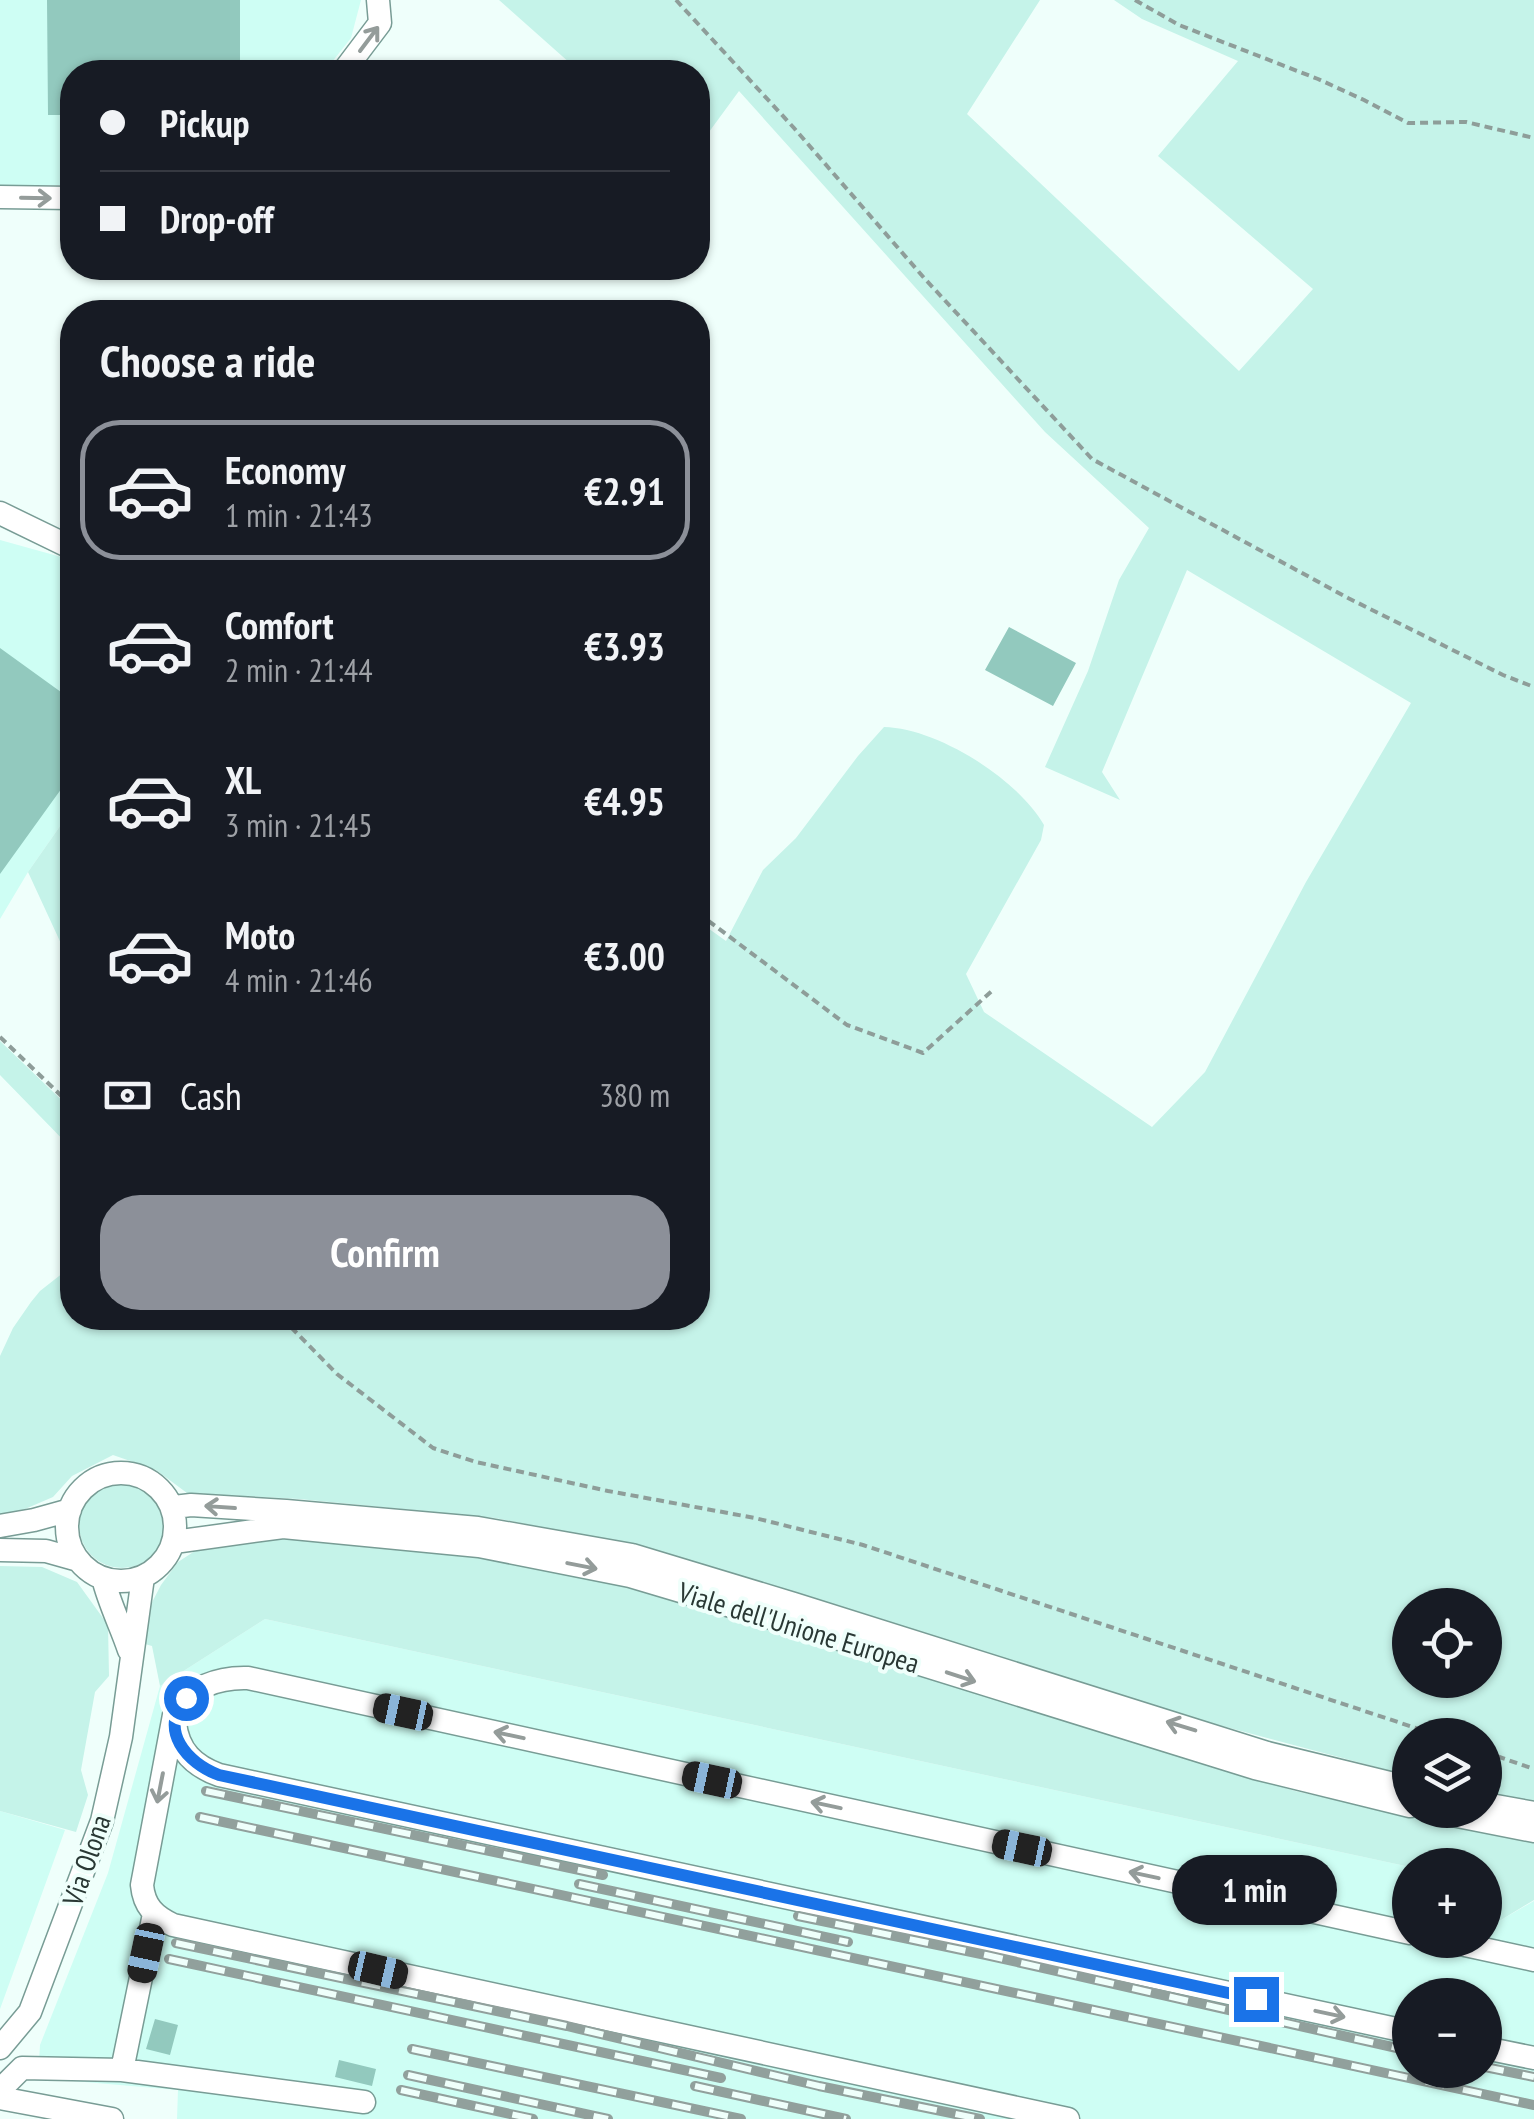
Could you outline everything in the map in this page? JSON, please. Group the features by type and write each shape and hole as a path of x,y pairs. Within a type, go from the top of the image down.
{"street":[{"path":"352,60 380,23 378,0"},
{"path":"0,198 60,198"},
{"path":"0,512 60,542"},
{"path":"130,1473 148,1479 174,1507 174,1542 167,1556 157,1568 130,1581 89,1572 78,1560 67,1536 70,1510 78,1493 110,1474 130,1473"},
{"name":"Viale dell'Unione Europea","path":"174,1507 286,1511 478,1528 632,1555 1266,1752 1392,1784"},
{"path":"0,1526 70,1510"},
{"name":"Viale dell'Unione Europea","path":"174,1542 283,1527 479,1546 630,1576 1255,1768 1392,1802"},
{"path":"0,1550 46,1551 78,1560"},
{"name":"Via Olona","path":"0,2048 30,2012 102,1820 121,1736 143,1577"},
{"name":"Via Olona","path":"103,1578 130,1656"},
{"path":"1068,2119 173,1925 154,1914 143,1897 142,1885 174,1715 186,1698 207,1684 248,1678 1392,1929"},
{"path":"174,1715 176,1734 185,1753 219,1775 1392,2028"},
{"path":"1502,1807 1534,1813"},
{"path":"1502,1825 1534,1831"},
{"path":"122,2070 154,1914"},
{"path":"1502,1953 1534,1960"},
{"path":"1502,2051 1534,2058"},
{"path":"0,2090 22,2068 122,2070 364,2102"},
{"path":"0,2098 112,2119"}],"path":[{"path":"676,0 1092,459 1348,598 1534,687"},
{"path":"1135,0 1179,24 1318,80 1408,123 1466,122 1534,138"},
{"path":"710,922 847,1025 923,1053 994,989"},
{"path":"0,1037 60,1094"},
{"path":"294,1330 338,1374 433,1448 476,1462 755,1518 863,1545 1392,1720"},
{"path":"1502,1758 1534,1770"}],"shaded area":[{"path":"0,0 361,0 351,38 334,60 60,60 60,185 0,185"},
{"path":"499,0 1040,0 967,114 1239,371 1313,289 1158,156 1238,61 1142,19 1114,0 1534,0 1534,1801 1502,1795 1502,1718 1392,1718 1392,1771 1162,1710 643,1547 495,1518 299,1499 187,1493 156,1470 113,1455 72,1476 53,1497 11,1515 0,1538 0,1356 31,1302 60,1275 60,1330 710,1330 710,930 726,941 763,870 796,838 884,727 928,736 974,759 1015,790 1044,825 1041,840 966,974 984,1012 1152,1127 1205,1072 1306,882 1411,703 1187,570 1102,772 1120,800 1045,767 1088,671 1119,580 1149,528 1045,432 739,91 710,131 710,60 566,60"},
{"path":"0,540 60,557 60,826 0,919"},
{"path":"60,826 60,941 28,872"},
{"path":"0,1041 60,1098 60,1137 0,1075"},
{"path":"122,1482 152,1495 165,1525 152,1555 122,1568 92,1555 79,1525 92,1495"},
{"path":"304,1538 442,1551 629,1587 1295,1791 1392,1812 1392,1828 1473,1828 1534,1839 1534,1900 1502,1919 1502,1848 1392,1848 1392,1863 265,1619 160,1686 152,1646 145,1644 147,1612 161,1585 178,1562 198,1549 237,1541"},
{"path":"0,1566 42,1567 77,1582 108,1625 109,1676 95,1692 81,1770 88,1795 76,1832 0,1811"},
{"path":"265,1619 1392,1863 1392,1958 1502,1958 1502,1919 1534,1901 1534,2119 177,2119 178,2090 38,2078 40,2045 108,1873 160,1686"},
{"path":"0,1811 65,1830 0,2009"}],"building":[{"path":"47,0 240,0 240,60 60,60 60,115 48,115"},
{"path":"1009,627 1076,663 1053,706 985,670"},
{"path":"0,648 60,691 60,791 0,874"},
{"path":"155,2019 178,2025 170,2055 146,2049"},
{"path":"339,2060 376,2069 372,2086 335,2077"}],"railway":[{"path":"206,1791 603,1875"},
{"path":"200,1817 1534,2105"},
{"path":"579,1884 848,1942"},
{"path":"798,1916 1392,2047"},
{"path":"176,1943 980,2119"},
{"path":"169,1959 721,2078"},
{"path":"412,2049 741,2119"},
{"path":"1502,2070 1534,2077"},
{"path":"408,2075 608,2119"},
{"path":"695,2086 846,2119"},
{"path":"401,2090 533,2119"}],"route":[{"path":"186,1698 174,1715 180,1745 192,1760 219,1775 1256,1999"}]}
